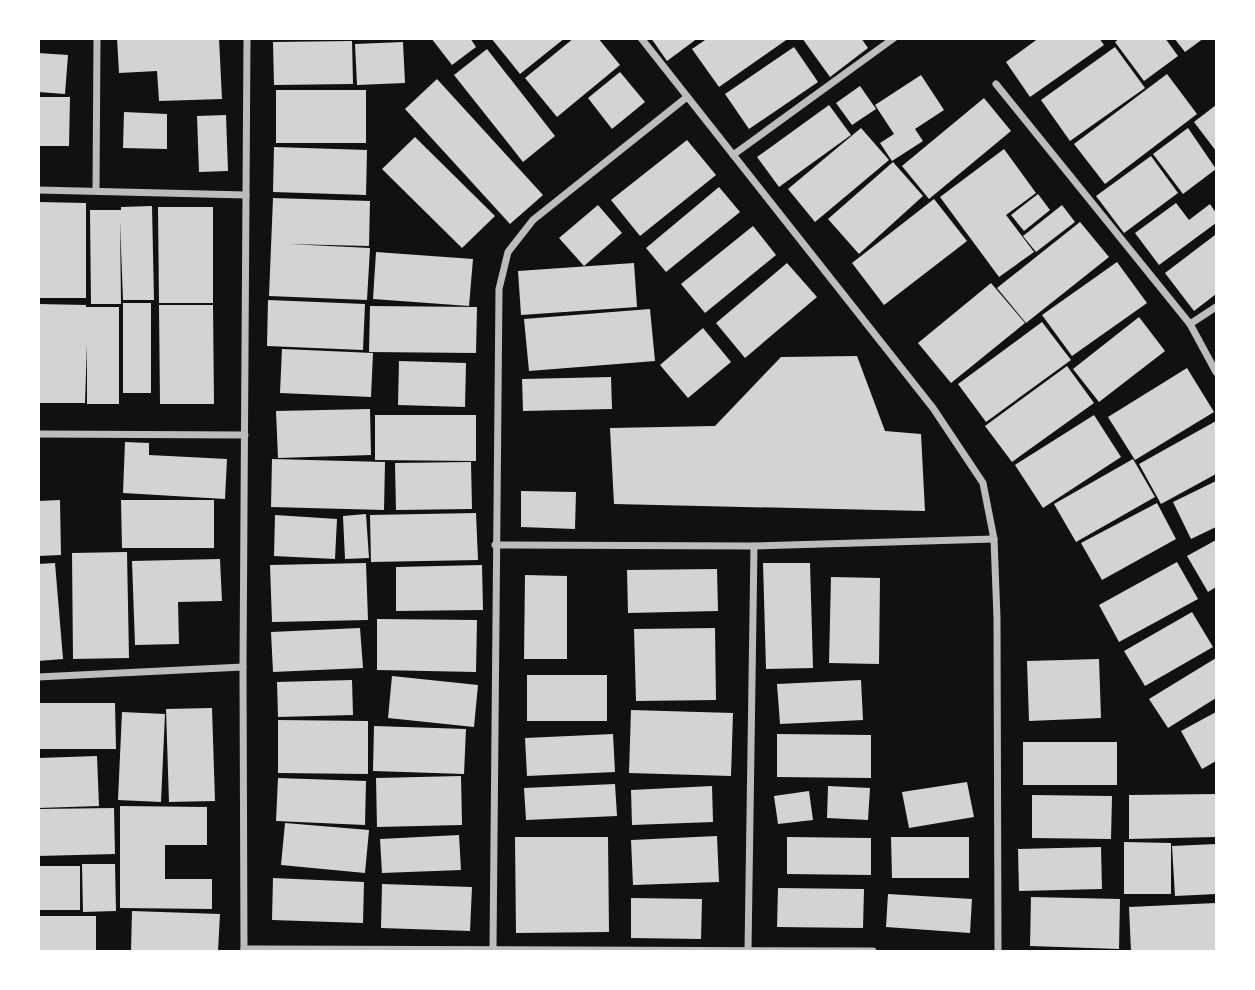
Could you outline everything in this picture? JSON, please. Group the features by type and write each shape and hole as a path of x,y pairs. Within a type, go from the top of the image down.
{"street":[{"path":"96,190 97,38"},
{"path":"247,38 244,950 873,951"},
{"path":"641,38 933,408 983,483 995,539 998,951"},
{"path":"733,155 894,38"},
{"path":"996,83 1190,324 1216,372"},
{"path":"493,950 499,289 508,252 533,220 687,97"},
{"path":"38,190 246,195"},
{"path":"1190,324 1216,307"},
{"path":"38,434 245,435"},
{"path":"495,545 754,546 995,539"},
{"path":"748,951 754,546"},
{"path":"38,677 243,667"}],"building":[{"path":"117,38 219,38 222,99 159,101 157,71 119,73"},
{"path":"431,38 470,38 476,47 452,65"},
{"path":"491,38 565,38 520,74"},
{"path":"574,38 598,38 620,65 557,117 525,78"},
{"path":"651,38 698,38 667,61"},
{"path":"708,38 789,38 719,87 692,49"},
{"path":"802,38 861,38 868,48 830,77"},
{"path":"1039,38 1099,38 1104,45 1030,97 1006,62"},
{"path":"1120,38 1165,38 1178,56 1144,81 1115,42"},
{"path":"1174,38 1204,38 1185,52"},
{"path":"352,41 353,84 274,85 273,42"},
{"path":"403,42 405,83 357,85 355,44"},
{"path":"794,47 818,82 749,129 725,94"},
{"path":"1115,47 1145,88 1070,141 1041,100"},
{"path":"487,49 555,136 523,162 454,75"},
{"path":"38,53 68,55 65,94 38,92"},
{"path":"620,72 645,102 612,129 588,98"},
{"path":"1167,74 1197,114 1105,184 1074,144"},
{"path":"921,75 944,110 915,129 923,141 892,161 880,143 894,134 875,105"},
{"path":"437,79 543,195 510,224 405,109"},
{"path":"860,86 876,109 852,125 836,103"},
{"path":"276,90 366,90 366,143 276,143"},
{"path":"38,97 70,97 69,146 38,146"},
{"path":"984,98 1011,131 929,199 902,166"},
{"path":"829,105 851,135 779,187 757,157"},
{"path":"1216,105 1216,151 1194,122"},
{"path":"124,112 167,114 167,149 123,148"},
{"path":"226,115 228,171 199,172 197,116"},
{"path":"861,128 889,160 815,222 788,189"},
{"path":"1188,128 1216,169 1183,194 1153,154"},
{"path":"415,137 495,216 462,248 382,169"},
{"path":"687,140 716,175 640,236 611,200"},
{"path":"274,147 367,150 366,195 273,192"},
{"path":"1004,149 1036,193 1006,215 1034,252 999,277 940,197"},
{"path":"1151,156 1178,193 1124,233 1096,196"},
{"path":"893,162 923,196 859,254 828,219"},
{"path":"719,187 740,212 666,272 646,248"},
{"path":"1038,194 1050,210 1024,231 1011,215"},
{"path":"273,198 370,201 369,246 288,244 370,248 367,300 269,296"},
{"path":"934,199 967,241 884,305 852,263"},
{"path":"38,202 86,203 86,298 38,298"},
{"path":"1176,203 1189,220 1210,204 1216,213 1216,223 1159,265 1135,233"},
{"path":"598,205 622,233 584,266 559,238"},
{"path":"1062,205 1075,222 1036,252 1023,236"},
{"path":"152,206 154,300 123,300 120,221 121,304 91,304 90,210"},
{"path":"158,207 213,207 213,303 159,303"},
{"path":"1080,222 1109,257 1026,323 997,288"},
{"path":"753,226 776,255 705,313 681,284"},
{"path":"1215,235 1216,294 1194,311 1165,273"},
{"path":"376,252 473,259 469,306 373,299"},
{"path":"1117,262 1147,303 1072,356 1042,315"},
{"path":"634,263 637,307 521,315 518,271"},
{"path":"787,263 817,297 745,358 716,323"},
{"path":"991,283 1025,323 951,383 918,343"},
{"path":"268,300 365,304 363,350 267,346"},
{"path":"123,303 151,303 151,393 123,393"},
{"path":"38,304 119,307 119,404 87,404 87,344 85,403 38,403"},
{"path":"159,305 213,305 214,404 160,404"},
{"path":"370,306 477,307 476,353 369,352"},
{"path":"650,309 655,361 529,371 524,319"},
{"path":"1139,317 1165,351 1099,402 1073,369"},
{"path":"1042,322 1071,360 986,422 958,384"},
{"path":"703,328 731,362 688,398 660,365"},
{"path":"282,349 373,353 371,397 280,393"},
{"path":"857,356 885,431 921,434 925,511 614,504 610,428 715,426 781,357"},
{"path":"399,361 466,363 465,407 398,405"},
{"path":"1067,366 1094,403 1012,462 985,426"},
{"path":"1187,368 1214,412 1135,460 1108,417"},
{"path":"611,377 612,409 523,411 522,379"},
{"path":"370,409 371,455 278,458 276,411"},
{"path":"375,415 476,415 476,461 375,460"},
{"path":"1094,415 1121,457 1043,508 1015,465"},
{"path":"1216,421 1216,474 1161,504 1139,464"},
{"path":"125,442 149,443 149,455 227,459 225,499 123,493"},
{"path":"272,459 385,462 384,510 271,507"},
{"path":"1133,459 1155,497 1076,542 1054,504"},
{"path":"471,462 472,509 396,510 395,463"},
{"path":"1216,481 1216,527 1191,539 1173,502"},
{"path":"521,491 576,492 575,529 521,527"},
{"path":"60,500 61,555 38,556 38,501"},
{"path":"121,500 214,500 214,548 122,548"},
{"path":"1157,503 1176,539 1102,580 1081,543"},
{"path":"476,513 478,560 371,562 370,515"},
{"path":"366,514 369,558 345,559 343,516"},
{"path":"275,515 337,519 335,559 274,556"},
{"path":"1216,540 1216,587 1208,592 1187,556"},
{"path":"127,552 129,658 73,659 72,553"},
{"path":"220,559 222,601 178,602 179,644 135,645 132,561"},
{"path":"1177,562 1198,599 1119,642 1099,605"},
{"path":"55,563 63,659 38,661 38,564"},
{"path":"366,563 368,620 272,622 270,565"},
{"path":"763,563 810,563 813,668 766,669"},
{"path":"482,565 483,610 396,611 396,567"},
{"path":"717,569 718,611 628,613 627,570"},
{"path":"525,575 567,576 567,659 524,659"},
{"path":"831,577 880,578 879,664 829,663"},
{"path":"1192,612 1213,647 1145,686 1124,651"},
{"path":"377,619 477,620 476,672 377,670"},
{"path":"360,628 363,668 273,672 271,632"},
{"path":"715,628 716,700 636,701 634,629"},
{"path":"1216,658 1216,698 1168,728 1149,699"},
{"path":"1099,659 1101,718 1029,721 1027,661"},
{"path":"527,675 607,675 607,721 527,721"},
{"path":"392,676 478,685 474,727 388,718"},
{"path":"352,680 353,715 278,717 277,682"},
{"path":"861,680 863,720 780,724 777,684"},
{"path":"38,703 115,703 116,749 38,749"},
{"path":"212,708 215,801 169,802 166,709"},
{"path":"631,710 733,713 731,776 629,773"},
{"path":"122,712 165,714 161,802 118,800"},
{"path":"1216,712 1216,761 1202,769 1181,731"},
{"path":"278,720 368,721 368,774 278,773"},
{"path":"374,726 466,729 464,774 373,771"},
{"path":"613,734 615,772 527,776 525,738"},
{"path":"777,734 871,735 871,778 777,777"},
{"path":"1023,742 1117,742 1117,785 1023,785"},
{"path":"97,756 99,806 38,808 38,758"},
{"path":"461,776 462,825 377,827 376,778"},
{"path":"278,778 366,781 365,825 276,821"},
{"path":"967,782 974,817 909,828 902,792"},
{"path":"615,784 617,816 526,820 524,788"},
{"path":"712,786 713,822 632,825 631,790"},
{"path":"828,786 870,788 868,820 827,818"},
{"path":"809,791 813,820 778,824 774,796"},
{"path":"1216,794 1216,837 1129,839 1129,795"},
{"path":"1032,795 1112,796 1111,839 1032,838"},
{"path":"120,806 207,807 207,845 165,845 165,879 212,879 212,909 120,908"},
{"path":"114,808 115,854 38,856 38,809"},
{"path":"285,823 369,830 365,873 281,865"},
{"path":"459,835 461,870 382,873 380,839"},
{"path":"717,836 719,882 633,885 631,840"},
{"path":"515,837 608,837 609,932 516,933"},
{"path":"787,837 871,838 871,875 787,874"},
{"path":"891,837 969,837 969,878 892,878"},
{"path":"1124,842 1171,843 1171,894 1124,894"},
{"path":"1216,844 1216,894 1175,896 1172,846"},
{"path":"1101,847 1102,889 1019,891 1018,849"},
{"path":"82,864 115,864 116,911 83,912"},
{"path":"38,866 80,866 80,910 38,910"},
{"path":"273,878 364,882 363,923 272,920"},
{"path":"382,884 472,887 470,931 381,928"},
{"path":"778,888 864,889 863,928 777,927"},
{"path":"888,894 972,899 970,933 886,927"},
{"path":"1031,897 1120,899 1119,949 1030,946"},
{"path":"631,898 702,899 701,939 631,938"},
{"path":"1216,903 1216,951 1131,951 1129,907"},
{"path":"132,911 220,914 218,951 131,951"},
{"path":"38,916 96,916 96,951 38,951"}]}
